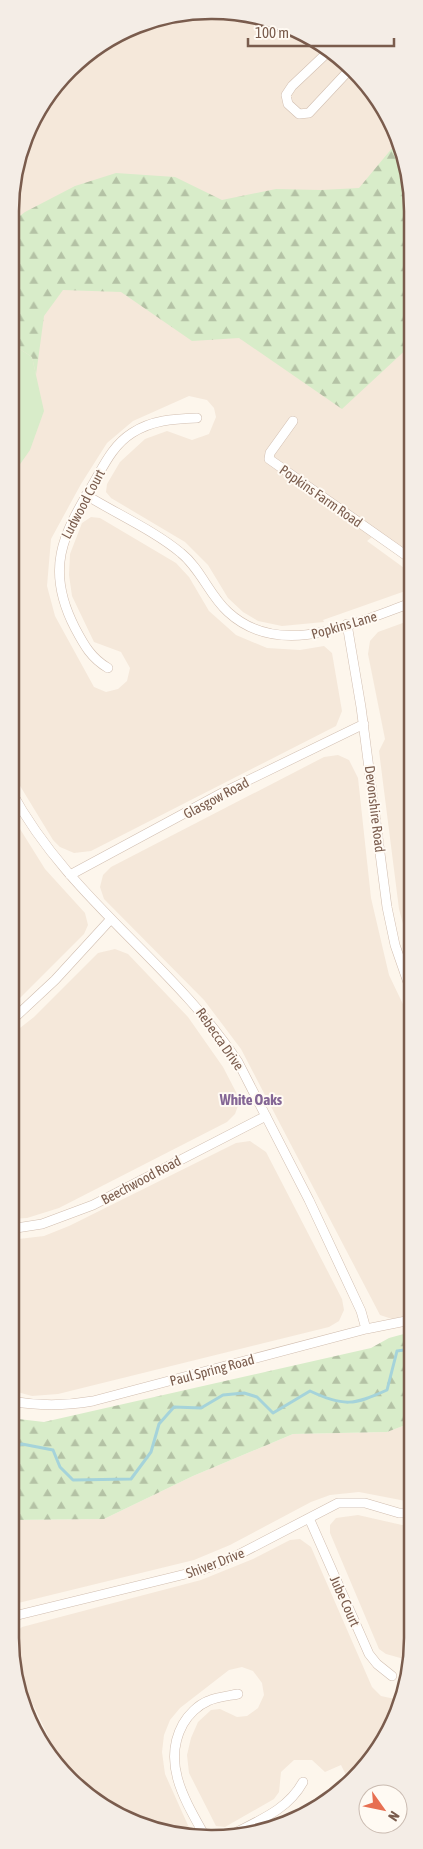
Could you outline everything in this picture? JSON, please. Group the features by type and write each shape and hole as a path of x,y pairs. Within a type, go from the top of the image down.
{"street":[{"path":"325,55 286,95 288,104 299,114 310,113 347,74"},
{"name":"Ludwood Court","path":"108,668 98,661 86,648 68,614 60,587 58,568 62,543 71,521 111,452 132,433 164,419 197,418"},
{"name":"Popkins Farm Road","path":"292,421 270,453 269,460 404,554"},
{"name":"Popkins Lane","path":"86,496 180,552 196,569 215,599 227,612 250,627 272,635 294,637 312,635 404,605"},
{"name":"Devonshire Road","path":"347,624 364,724 387,907 395,945 404,971"},
{"name":"Glasgow Road","path":"70,875 222,793 364,724"},
{"name":"Rebecca Drive","path":"19,804 35,831 70,875 110,920 179,988 210,1023 238,1062 344,1272 361,1311 366,1329"},
{"path":"19,1014 55,980 110,920"},
{"name":"Beechwood Road","path":"19,1228 42,1224 93,1205 266,1116"},
{"name":"Paul Spring Road","path":"19,1402 38,1405 64,1405 93,1401 366,1329 404,1321"},
{"name":"Shiver Drive","path":"19,1615 202,1570 232,1558 338,1503 365,1503 404,1512"},
{"name":"Jube Court","path":"309,1518 369,1654 377,1664 392,1676"},
{"path":"202,1830 176,1778 174,1747 185,1720 196,1709 208,1700 238,1694"},
{"path":"245,1828 284,1807 295,1797 303,1782"}],"shaded area":[{"path":"224,19 249,22 285,33 297,39 319,51 348,75 372,104 390,138 398,162 404,199 404,555 376,534 367,541 404,568 404,591 323,620 324,622 282,626 258,621 243,612 228,598 208,565 185,542 111,498 106,492 107,484 120,462 145,439 167,431 192,440 209,434 216,417 214,408 207,400 189,396 133,421 107,443 81,484 51,539 47,586 55,616 94,687 106,692 118,689 127,681 130,668 121,652 94,642 72,596 69,575 70,554 82,523 91,517 100,518 176,563 189,577 209,611 236,635 267,648 300,650 324,646 332,653 342,711 336,726 91,851 74,853 60,847 53,840 19,784 19,199 22,174 33,138 51,104 75,75 104,51 138,33 174,22"},
{"path":"404,623 404,928 399,909 379,751 385,739 368,654 370,641 378,632"},
{"path":"338,755 349,760 358,778 371,898 389,975 404,1006 404,1316 392,1319 380,1315 241,1049 204,1000 104,899 100,887 103,875 111,867 324,757"},
{"path":"19,827 45,869 85,913 88,925 84,934 19,999"},
{"path":"115,949 128,954 188,1017 223,1067 236,1092 239,1103 235,1114 227,1122 59,1208 27,1218 19,1218 19,1029 34,1017 98,953"},
{"path":"250,1141 266,1152 342,1299 344,1310 339,1321 329,1327 58,1394 32,1396 19,1392 19,1239 44,1236 69,1226 236,1143"},
{"path":"404,1426 404,1501 359,1492 330,1495 311,1502 230,1545 194,1560 19,1603 19,1520 104,1519 193,1476 293,1434 387,1432"},
{"path":"358,1515 404,1525 403,1659 386,1654 379,1649 330,1533 330,1525 336,1518"},
{"path":"300,1539 311,1547 372,1687 381,1696 394,1699 390,1711 372,1745 346,1776 341,1765 325,1772 312,1760 294,1760 281,1772 279,1792 274,1799 225,1827 216,1826 189,1773 187,1755 191,1738 198,1722 211,1710 220,1709 237,1717 247,1716 258,1708 264,1695 262,1683 253,1671 242,1667 229,1670 180,1708 170,1720 164,1735 162,1752 165,1774 190,1829 162,1824 138,1816 104,1798 75,1774 54,1749 25,1687 20,1663 19,1630 22,1627 201,1580 253,1559 290,1540"}],"green space":[{"path":"393,147 401,174 404,199 404,351 342,409 239,338 192,341 121,292 63,290 44,316 36,375 32,357 19,349 19,217 75,186 116,173 175,177 222,200 276,189 321,190 359,188"},
{"path":"19,349 32,357 44,411 30,450 19,466"},
{"path":"404,1334 404,1426 387,1432 293,1434 193,1476 104,1519 19,1520 19,1419 44,1422 371,1348 389,1338"}],"waterway":[{"path":"19,1445 53,1450 60,1467 73,1480 131,1479 151,1452 159,1424 174,1407 201,1408 223,1395 244,1393 257,1397 273,1413 310,1391 341,1402 366,1399 387,1390 397,1351 404,1350"}],"district":[{"name":"White Oaks","path":"251,1099"}]}
